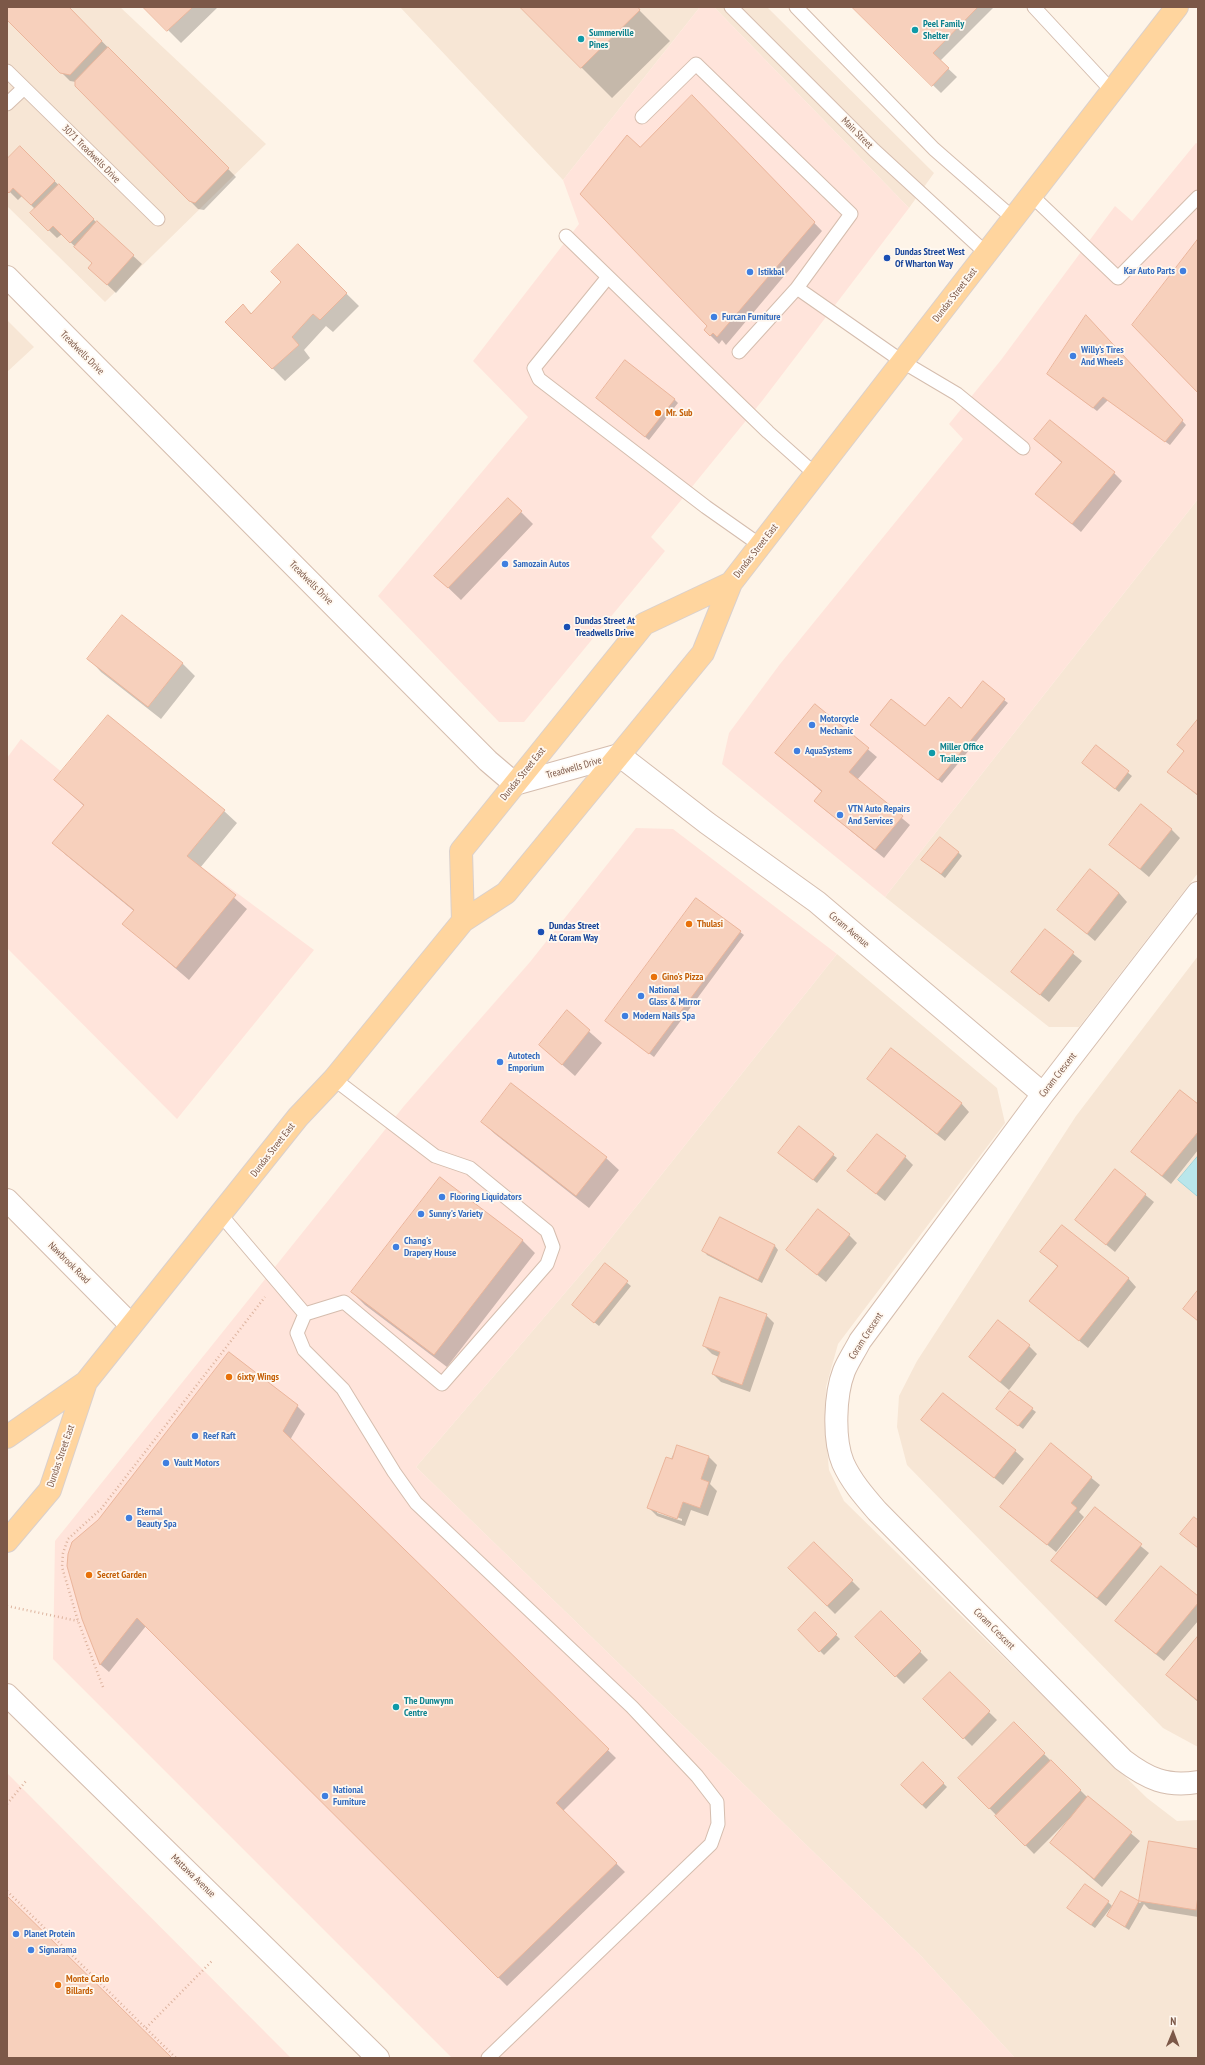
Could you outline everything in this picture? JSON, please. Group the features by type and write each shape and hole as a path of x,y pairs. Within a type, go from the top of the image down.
{"main road":[{"name":"Dundas Street East","path":"7,1437 86,1382 298,1117 334,1079 463,921 506,893 620,755 703,653 731,583 1177,7"},
{"name":"Dundas Street East","path":"463,921 461,851 644,624 731,583"},
{"name":"Dundas Street East","path":"7,1541 50,1490 86,1382"}],"street":[{"name":"Treadwells Drive","path":"7,277 488,761 515,784 620,755"},
{"name":"Coram Avenue","path":"620,755 707,823 817,902 1043,1094"},
{"name":"Coram Crescent","path":"1198,893 1043,1094 860,1341 844,1372 837,1410 839,1448 843,1462 851,1477 877,1511 1123,1760 1142,1774 1156,1780 1171,1784 1198,1782"},
{"name":"Nawbrook Road","path":"7,1200 131,1325"},
{"name":"Mattawa Avenue","path":"7,1695 378,2058"}],"lane":[{"name":"Main Street","path":"731,7 874,150 987,254"},
{"path":"796,7 934,148 1014,219"},
{"path":"1034,7 1112,91"},
{"path":"642,117 696,64 852,214 797,288 739,352"},
{"name":"3071 Treadwells Drive","path":"7,71 158,219"},
{"path":"7,104 24,88"},
{"path":"1032,196 1118,278 1198,197"},
{"path":"566,236 768,432 815,474"},
{"path":"608,277 534,368 539,380 706,507 760,545"},
{"path":"797,288 903,362 958,394 1023,448"},
{"path":"305,1314 344,1302 442,1384 547,1264 552,1247 547,1230 470,1168 435,1156 334,1079"},
{"path":"221,1215 305,1314"},
{"path":"305,1314 297,1333 304,1350 343,1389 394,1472 416,1503 632,1707 697,1776 717,1802 718,1824 711,1844 488,2058"}],"path":[{"path":"103,1687 78,1621 62,1567 63,1553 68,1539 100,1509 277,1281"},
{"path":"7,1606 78,1621"},
{"path":"7,1803 26,1781"},
{"path":"7,1891 176,2058"},
{"path":"146,2028 212,1962"}],"shaded area":[{"path":"7,7 120,7 266,144 105,302 7,206"},
{"path":"400,7 700,7 563,180"},
{"path":"700,7 714,7 909,208 762,401 651,537 665,551 524,722 499,722 378,596 528,417 473,361 579,224 563,180"},
{"path":"714,7 767,7 934,173 909,208"},
{"path":"1196,143 1198,144 1198,499 885,897 722,764 729,733 780,664 963,439 949,424 1001,360 1115,206 1132,221"},
{"path":"7,320 34,347 7,372"},
{"path":"1198,499 1198,873 1079,1027 1049,1027 885,897"},
{"path":"21,739 195,880 187,856 314,950 177,1119 7,948 7,758"},
{"path":"636,828 673,829 837,954 600,1252 416,1467 921,1956 1015,2058 452,2058 53,1659 55,1541 404,1106 530,962"},
{"path":"837,954 997,1088 1005,1123 838,1344 826,1387 825,1425 829,1470 844,1501 1147,1798 1177,1821 1198,1820 1198,2058 1015,2058 921,1956 416,1467 600,1252"},
{"path":"1198,956 1198,1747 1163,1728 907,1465 897,1427 899,1396 917,1361 1076,1116"},
{"path":"7,1773 291,2058 7,2058"}],"water":[{"path":"1198,1156 1198,1194 1197,1196 1178,1180"}],"building":[{"path":"7,7 69,7 102,41 70,75 60,73 7,20"},
{"path":"143,7 193,7 167,31"},
{"name":"Summerville Pines","path":"520,7 638,7 640,10 581,68"},
{"name":"Peel Family Shelter","path":"852,7 978,7 933,53 949,68 932,86"},
{"path":"108,47 229,168 195,203 189,201 75,86 75,81"},
{"path":"692,95 815,222 717,337 713,333 710,336 704,330 707,326 580,194 627,135 640,147"},
{"path":"20,146 55,181 31,205 13,188 9,193 7,191 7,159"},
{"path":"59,184 94,219 70,243 53,226 48,231 30,213"},
{"path":"97,221 134,255 107,285 88,268 92,263 74,247"},
{"path":"1198,239 1198,393 1132,325"},
{"path":"298,244 347,293 320,320 313,314 292,337 299,345 272,369 225,322 243,304 251,314 281,282 271,272"},
{"path":"1086,315 1183,420 1165,442 1103,397 1093,408 1047,374"},
{"path":"625,360 675,399 645,437 596,398"},
{"path":"1050,420 1115,472 1072,524 1035,494 1062,462 1034,439"},
{"path":"508,498 522,511 448,588 434,576"},
{"path":"122,615 183,663 148,707 87,659"},
{"name":"Miller Office Trailers","path":"983,681 1005,699 938,780 870,725 891,699 925,726 949,697 961,708"},
{"path":"815,704 869,748 849,772 903,816 875,850 814,801 822,791 775,753"},
{"path":"108,715 225,810 187,856 236,895 176,968 122,924 134,910 52,843 84,805 54,780"},
{"path":"1198,719 1198,795 1167,772 1184,751 1177,745"},
{"path":"1096,745 1129,771 1115,789 1082,763"},
{"path":"1141,804 1172,829 1140,869 1109,845"},
{"path":"940,837 959,852 941,874 921,860"},
{"path":"1090,869 1119,893 1087,934 1057,910"},
{"path":"696,898 741,931 649,1054 605,1021"},
{"path":"1045,929 1074,952 1040,995 1011,972"},
{"path":"567,1010 590,1030 562,1065 539,1045"},
{"path":"891,1048 962,1103 937,1134 867,1079"},
{"path":"511,1083 607,1157 576,1196 481,1122"},
{"path":"1180,1090 1198,1104 1198,1132 1162,1176 1131,1152"},
{"path":"799,1126 834,1154 813,1180 778,1153"},
{"path":"877,1134 906,1156 876,1194 847,1171"},
{"path":"1115,1169 1146,1194 1106,1245 1075,1220"},
{"path":"440,1177 523,1240 434,1355 351,1292"},
{"path":"818,1209 850,1234 817,1275 786,1250"},
{"path":"720,1217 775,1245 758,1280 702,1251"},
{"path":"1062,1225 1129,1278 1079,1341 1029,1301 1058,1266 1040,1252"},
{"path":"605,1263 628,1281 594,1323 572,1305"},
{"path":"1198,1290 1198,1321 1183,1309"},
{"path":"720,1297 767,1314 742,1385 712,1374 720,1352 703,1346"},
{"path":"998,1320 1030,1345 1000,1382 969,1357"},
{"name":"The Dunwynn Centre","path":"229,1352 298,1405 283,1431 609,1749 556,1803 617,1863 498,1978 137,1618 100,1665 82,1619 67,1566 68,1554 72,1542 98,1520"},
{"path":"1010,1391 1033,1408 1018,1426 996,1409"},
{"path":"943,1393 1016,1450 994,1478 921,1420"},
{"path":"1051,1443 1092,1477 1071,1503 1077,1508 1047,1545 1000,1507"},
{"path":"677,1445 709,1456 701,1479 709,1482 700,1508 683,1502 677,1519 647,1508 666,1457 672,1459"},
{"path":"1095,1507 1142,1544 1097,1598 1051,1561"},
{"path":"1194,1517 1198,1520 1198,1548 1180,1534"},
{"path":"814,1542 853,1580 827,1606 788,1568"},
{"path":"1161,1566 1198,1596 1198,1603 1156,1654 1115,1621"},
{"path":"881,1611 921,1651 895,1677 855,1637"},
{"path":"815,1612 837,1634 819,1652 798,1630"},
{"path":"1198,1636 1198,1701 1166,1675"},
{"path":"950,1672 990,1711 963,1739 923,1699"},
{"path":"1014,1722 1045,1753 989,1809 958,1778"},
{"path":"1051,1760 1081,1790 1025,1846 995,1816"},
{"path":"923,1762 944,1783 922,1805 901,1785"},
{"path":"1088,1796 1132,1832 1094,1879 1050,1843"},
{"path":"1149,1841 1198,1849 1198,1896 1196,1910 1139,1901"},
{"path":"1085,1884 1109,1901 1091,1925 1067,1908"},
{"path":"1121,1891 1139,1901 1125,1927 1107,1916"},
{"path":"7,1896 172,2058 7,2058"}],"place":[{"name":"Peel Family Shelter","path":"915,30"},
{"name":"Summerville Pines","path":"581,39"},
{"name":"Dundas Street West Of Wharton Way","path":"887,258"},
{"name":"Kar Auto Parts","path":"1183,271"},
{"name":"Istikbal","path":"750,272"},
{"name":"Furcan Furniture","path":"714,317"},
{"name":"Willy’s Tires And Wheels","path":"1073,356"},
{"name":"Mr. Sub","path":"658,413"},
{"name":"Samozain Autos","path":"505,564"},
{"name":"Dundas Street At Treadwells Drive","path":"567,627"},
{"name":"Motorcycle Mechanic","path":"812,725"},
{"name":"AquaSystems","path":"797,751"},
{"name":"Miller Office Trailers","path":"932,753"},
{"name":"VTN Auto Repairs And Services","path":"840,815"},
{"name":"Thulasi","path":"689,924"},
{"name":"Dundas Street At Coram Way","path":"541,932"},
{"name":"Gino's Pizza","path":"654,977"},
{"name":"National Glass & Mirror","path":"641,996"},
{"name":"Modern Nails Spa","path":"625,1016"},
{"name":"Autotech Emporium","path":"500,1062"},
{"name":"Flooring Liquidators","path":"442,1197"},
{"name":"Sunny's Variety","path":"421,1214"},
{"name":"Chang's Drapery House","path":"396,1247"},
{"name":"6ixty Wings","path":"229,1377"},
{"name":"Reef Raft","path":"195,1436"},
{"name":"Vault Motors","path":"166,1463"},
{"name":"Eternal Beauty Spa","path":"129,1518"},
{"name":"Secret Garden","path":"89,1575"},
{"name":"The Dunwynn Centre","path":"396,1707"},
{"name":"National Furniture","path":"325,1796"},
{"name":"Planet Protein","path":"16,1934"},
{"name":"Signarama","path":"31,1950"},
{"name":"Monte Carlo Billards","path":"58,1985"}]}
